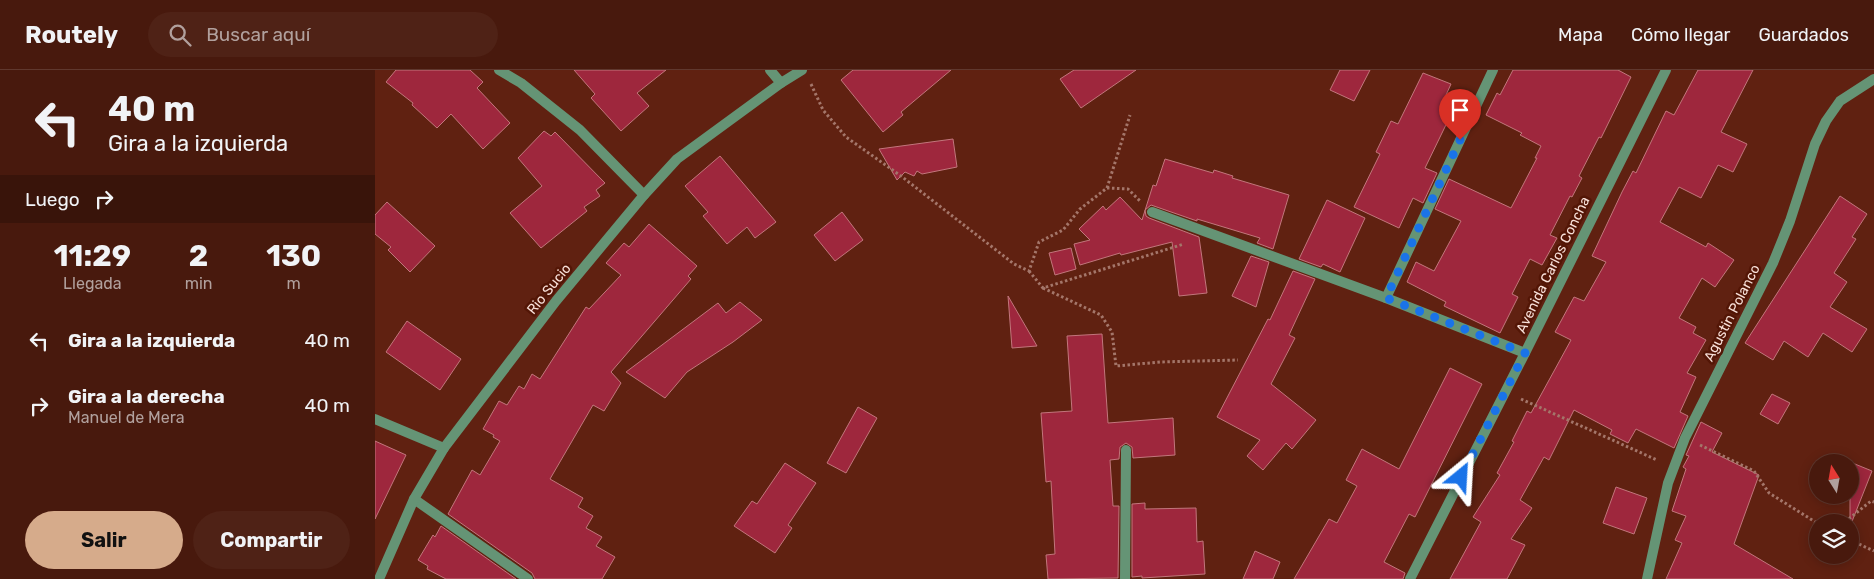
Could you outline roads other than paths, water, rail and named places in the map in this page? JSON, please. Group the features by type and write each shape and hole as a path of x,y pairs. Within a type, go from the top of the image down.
{"street":[{"path":"499,70 521,83 580,130 644,195"},
{"path":"770,70 781,83"},
{"path":"1386,298 1493,70"},
{"name":"Avenida Carlos Concha","path":"1410,579 1666,70"},
{"name":"Rio Sucio","path":"379,579 414,499 444,448 556,301 644,195 677,159 781,83 805,74"},
{"name":"Agustin Polanco","path":"1647,579 1673,466 1685,438 1773,263 1791,221 1815,144 1826,121 1840,101 1874,79"},
{"path":"1153,212 1386,298 1525,353"},
{"path":"375,418 444,448"},
{"path":"1125,579 1126,450"},
{"path":"414,499 528,579"}]}
